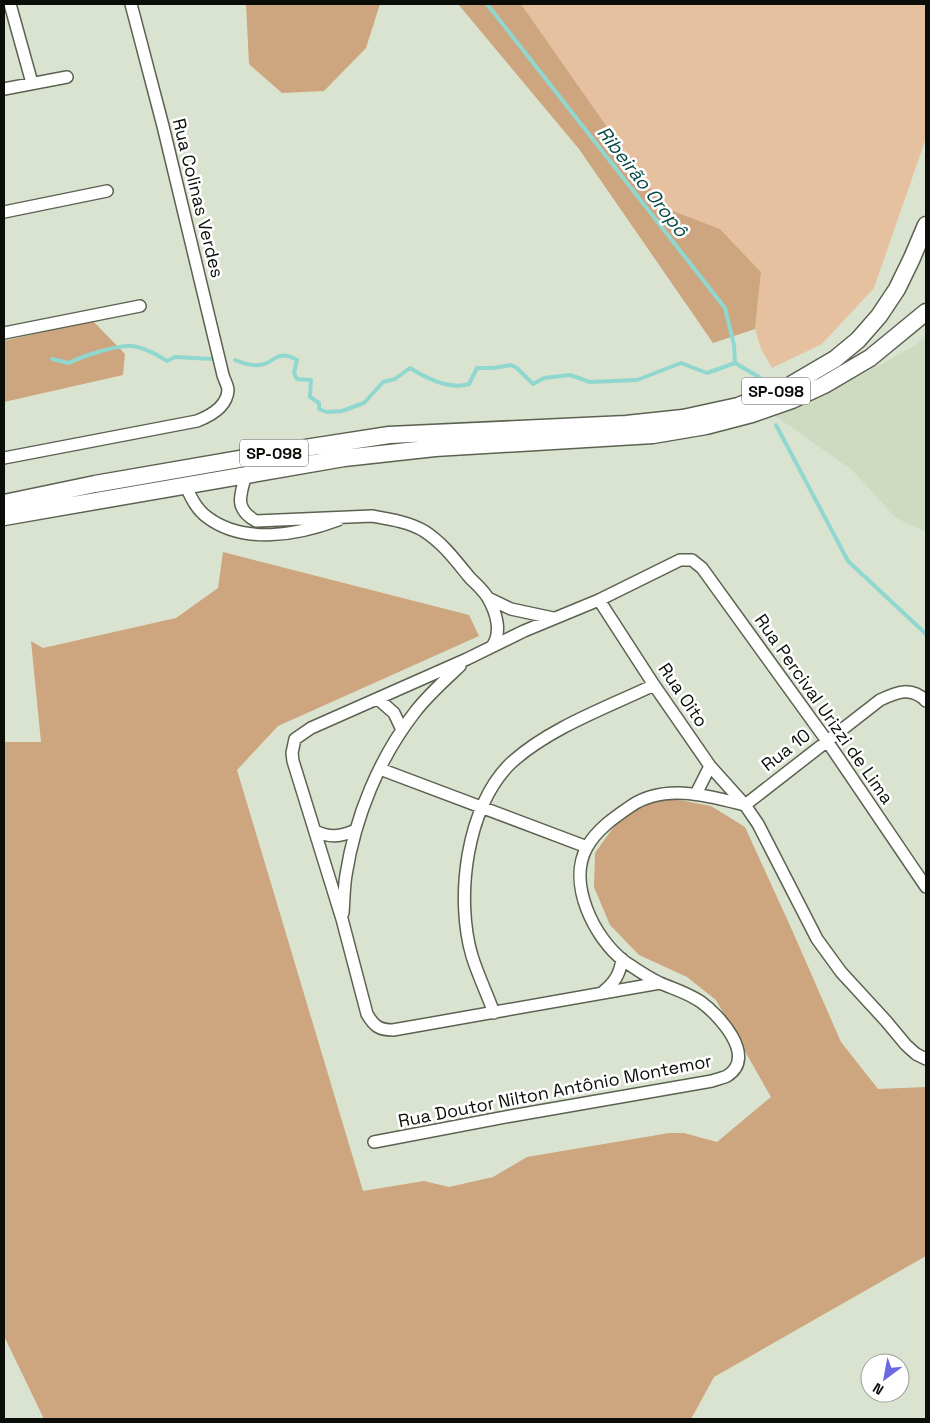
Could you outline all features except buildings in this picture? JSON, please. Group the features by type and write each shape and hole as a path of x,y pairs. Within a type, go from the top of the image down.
{"highway":[{"name":"SP-098","path":"7,501 95,484 389,435 626,424 683,418 738,406 789,386 835,359 858,340 879,316 897,289 926,224"},
{"name":"SP-098","path":"4,517 246,474 386,452 652,434 706,426 752,414 792,400 824,385 870,358 926,312"}],"street":[{"path":"10,4 32,83"},
{"name":"Rua Colinas Verdes","path":"4,458 197,421 219,409 225,401 228,389 131,4"},
{"path":"4,89 67,77"},
{"path":"4,212 107,191"},
{"path":"4,333 140,306"},
{"path":"246,474 240,503 243,511 256,520 372,516 389,519 422,530 447,550 488,598 496,618 498,632 498,637 493,645"},
{"path":"185,485 197,508 206,517 222,526 244,532 290,534 316,529 349,516"},
{"name":"Rua Percival Urizzi de Lima","path":"599,600 680,560 692,560 702,568 827,741 926,887"},
{"path":"488,598 511,608 555,618"},
{"path":"599,600 493,645 467,659 311,728 295,739 292,753 293,762 342,919 367,1014 372,1024 378,1028 393,1030 660,983"},
{"name":"Rua Oito","path":"599,600 654,685 710,766 745,805"},
{"path":"342,919 346,875 356,830 368,793 402,730 415,711 467,659"},
{"path":"494,1013 472,956 466,928 464,898 466,864 472,833 482,809 502,774 512,763 530,749 552,734 654,685"},
{"name":"Rua 10","path":"745,805 880,700 903,691 913,692 926,701"},
{"path":"378,699 394,713 402,730"},
{"path":"696,794 710,766"},
{"path":"380,770 587,847"},
{"name":"Rua Doutor Nilton Antônio Montemor","path":"374,1142 712,1081 726,1076 734,1069 738,1060 738,1050 726,1027 699,1000 660,983 622,959 595,926 583,902 580,881 581,864 587,847 600,830 616,815 641,799 661,794 696,794 745,805"},
{"path":"745,805 770,845 802,911 822,946 841,972 906,1045 916,1054 926,1059"},
{"path":"315,831 323,835 337,837 356,830"},
{"path":"603,992 617,978 621,969 622,959"}],"shaded area":[{"path":"246,4 380,4 366,48 324,91 282,93 249,64"},
{"path":"458,4 521,4 663,207 720,229 761,272 755,329 713,343 579,149"},
{"path":"521,4 926,4 926,138 874,288 822,344 772,368 761,349 755,329 761,272 720,229 663,207"},
{"path":"92,320 125,354 123,375 4,402 4,341"},
{"path":"926,336 926,532 896,518 852,470 771,413 838,388 914,346"},
{"path":"223,552 469,615 479,636 278,726 237,770 363,1191 424,1181 449,1187 493,1177 527,1157 669,1133 684,1133 717,1142 771,1097 716,1000 687,977 639,955 610,925 594,887 595,853 615,825 641,803 674,799 711,806 745,827 841,1042 878,1089 926,1087 926,1256 714,1377 691,1419 44,1419 4,1336 4,742 41,742 31,641 43,648 176,618 218,588"}],"waterway":[{"name":"Ribeirão Oropô","path":"487,4 725,308 734,345 735,363 759,377"},
{"path":"52,359 69,363 82,357 125,346 145,349 167,361 175,357 213,359"},
{"path":"235,360 256,365 264,364 280,356 297,360 294,373 297,379 311,380 310,397 319,403 319,409 327,412 342,411 364,403 383,382 395,379 410,368 438,382 462,385 469,384 477,368 511,365 517,368 533,384 544,378 570,375 590,382 637,380 681,363 707,373 735,363"},
{"name":"Ribeirão Oropô","path":"776,425 848,561 926,634"}]}
